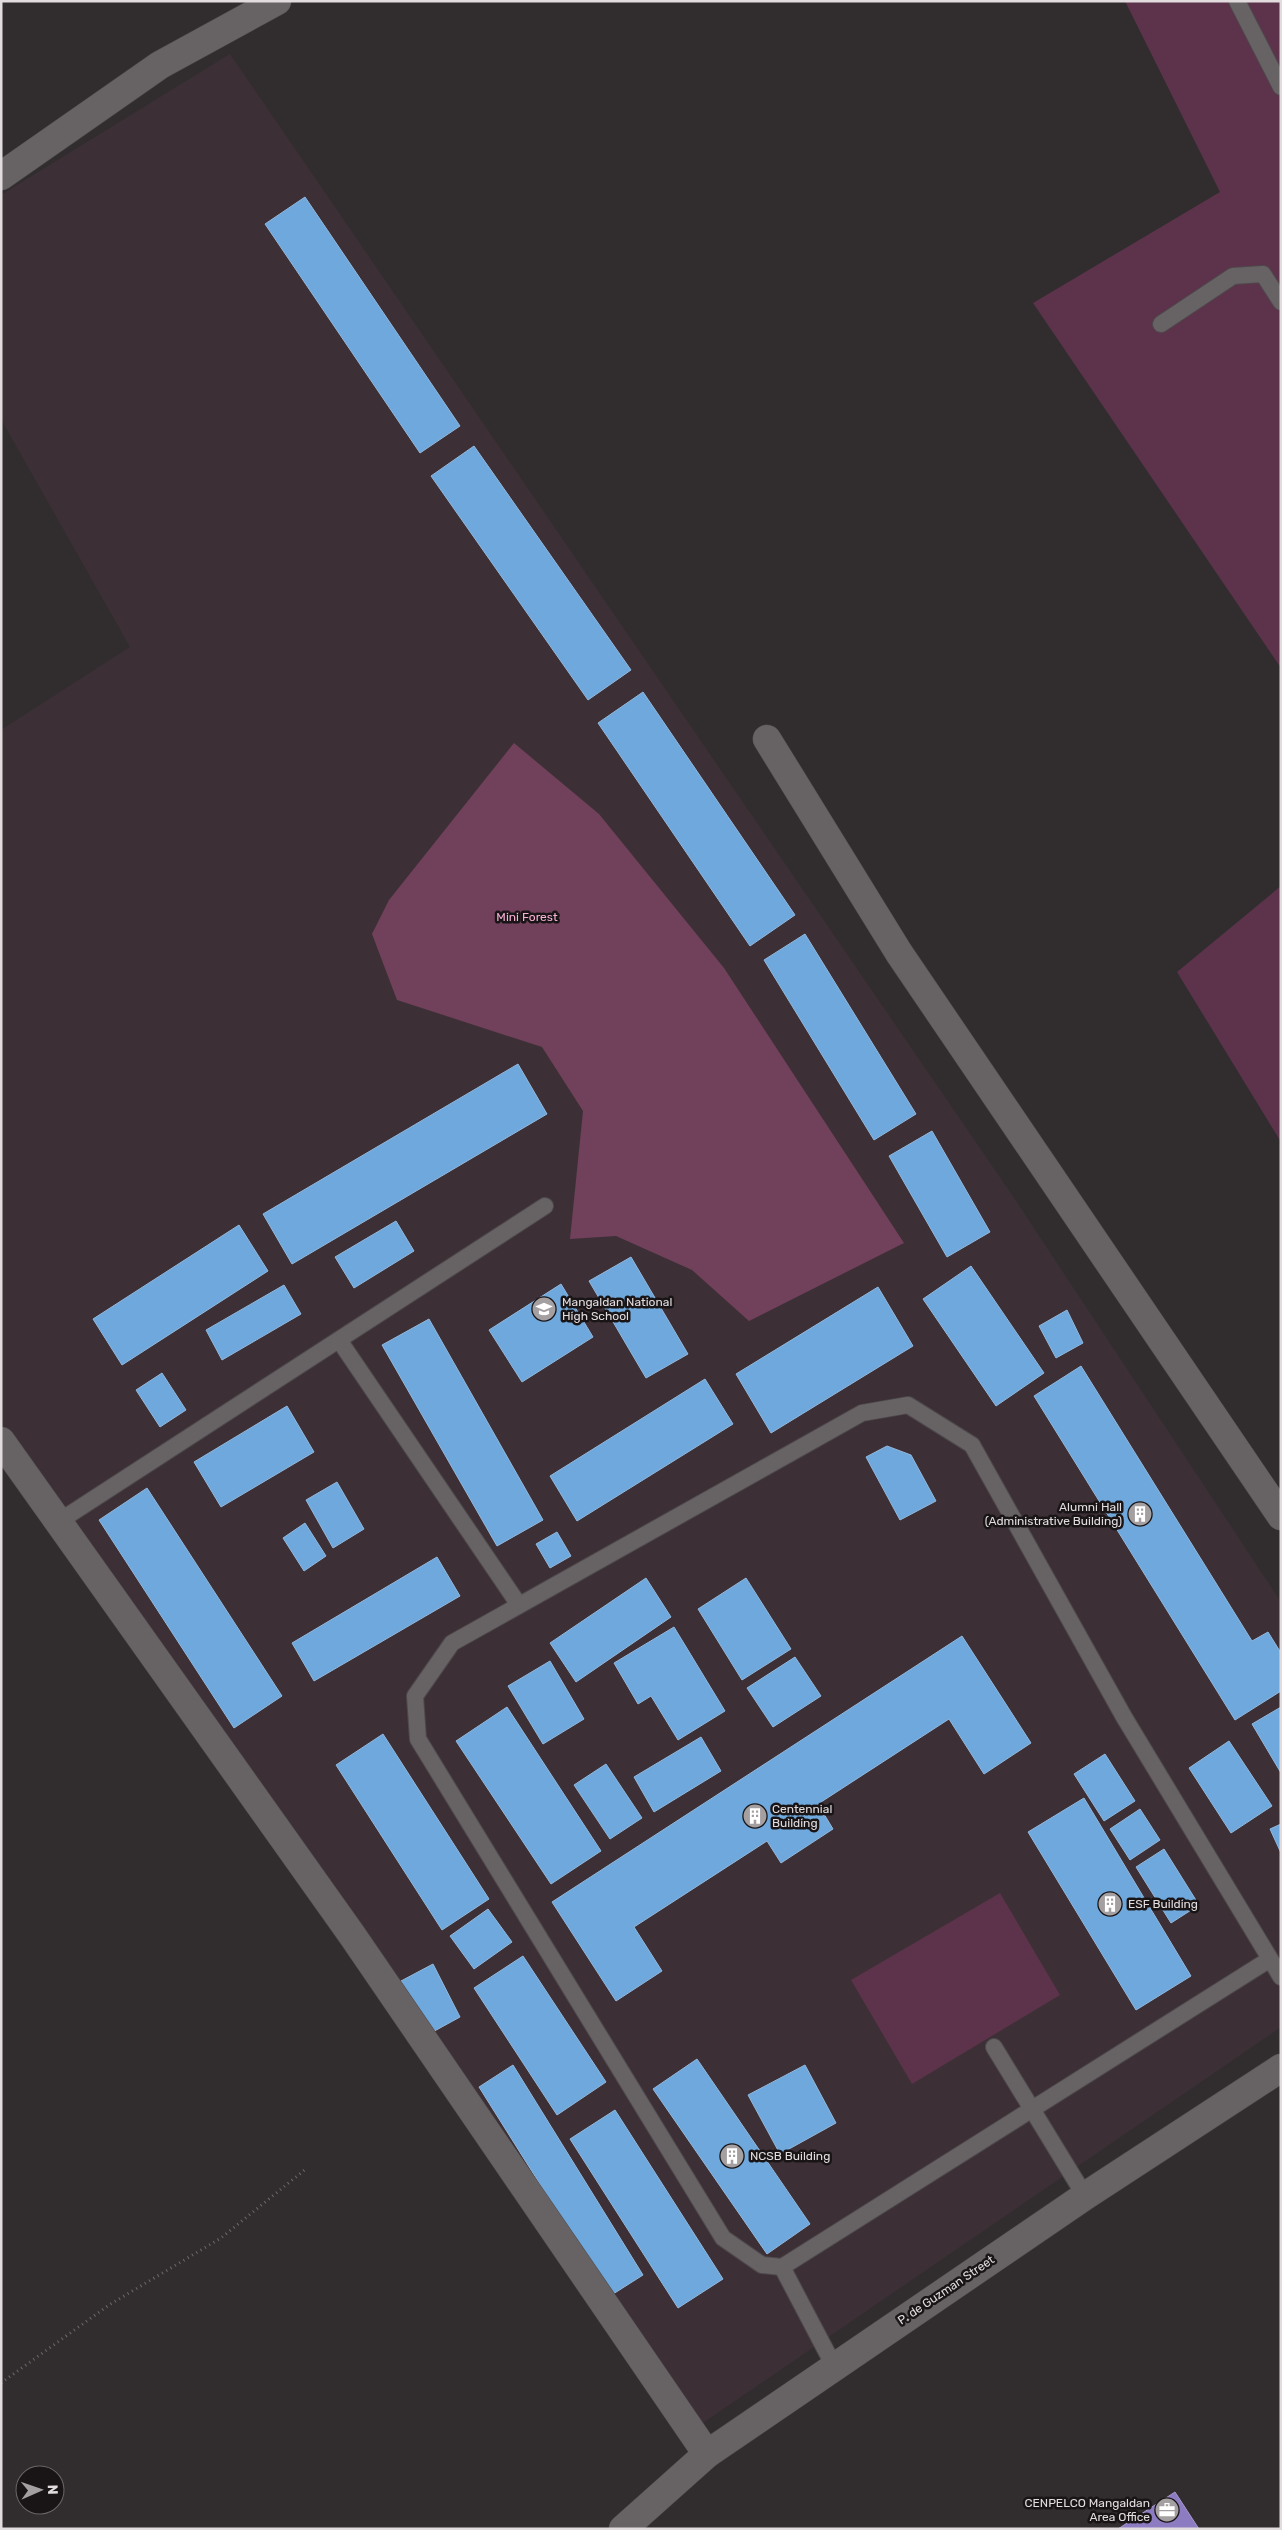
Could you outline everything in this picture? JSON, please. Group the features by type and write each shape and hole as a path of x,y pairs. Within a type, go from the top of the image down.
{"street":[{"path":"1,176 160,65 277,1"},
{"path":"767,739 900,953 1281,1516"},
{"path":"1,1441 352,1935 707,2454"},
{"name":"P. de Guzman Street","path":"623,2529 707,2454 1086,2196 1281,2068"}],"lane":[{"path":"1237,1 1281,87"},
{"path":"1161,324 1233,276 1263,274 1281,302"},
{"path":"58,1522 545,1206"},
{"path":"339,1340 519,1605"},
{"path":"1270,1960 782,2267 762,2265 723,2238 418,1739 415,1696 452,1643 862,1413 908,1405 972,1445 1124,1717 1281,1976"},
{"path":"994,2047 1086,2196"},
{"path":"782,2267 834,2366"}],"path":[{"path":"1,2383 109,2305 221,2238 307,2168"}],"shaded area":[{"path":"1125,1 1281,1 1281,668 1033,303 1220,192"},
{"name":"Mangaldan National High School","path":"230,54 1010,1192 1281,1602 1281,2027 697,2427 1,1427 1,730 130,647 1,419 1,195"},
{"path":"1281,886 1281,1142 1177,972"},
{"path":"1000,1893 1060,1995 912,2084 851,1980"}],"green space":[{"name":"Mini Forest","path":"514,743 599,814 724,968 904,1243 749,1321 692,1270 616,1236 570,1239 583,1111 542,1047 397,1000 372,934 389,900"}],"building: Offices":[{"name":"CENPELCO Mangaldan Area Office","path":"1175,2492 1199,2529 1118,2529"}],"building: Schools":[{"path":"305,197 460,426 420,453 265,224"},
{"path":"474,446 631,670 588,700 431,476"},
{"path":"643,692 795,915 750,946 598,723"},
{"path":"805,934 916,1114 874,1140 764,960"},
{"path":"518,1064 547,1114 292,1264 263,1214"},
{"path":"932,1131 990,1232 947,1257 889,1156"},
{"path":"396,1221 414,1251 354,1288 335,1257"},
{"path":"239,1225 268,1271 122,1365 93,1319"},
{"path":"631,1257 688,1354 646,1378 589,1281"},
{"path":"971,1266 1044,1373 996,1406 923,1299"},
{"path":"561,1284 593,1337 522,1382 489,1330"},
{"path":"284,1285 301,1314 222,1360 206,1330"},
{"path":"878,1287 913,1346 771,1433 736,1374"},
{"path":"1067,1310 1083,1343 1056,1358 1039,1326"},
{"path":"429,1319 543,1520 497,1546 382,1345"},
{"name":"Alumni Hall (Administrative Building)","path":"1081,1366 1252,1641 1268,1632 1281,1653 1281,1691 1235,1720 1034,1396"},
{"path":"162,1373 186,1410 160,1427 136,1390"},
{"path":"705,1379 733,1424 577,1521 550,1476"},
{"path":"287,1406 314,1452 221,1507 194,1462"},
{"path":"887,1446 911,1455 936,1501 900,1520 866,1457"},
{"path":"337,1482 364,1529 333,1548 306,1500"},
{"path":"147,1488 282,1696 234,1728 99,1520"},
{"path":"305,1523 326,1556 304,1571 283,1538"},
{"path":"557,1532 571,1556 550,1568 536,1544"},
{"path":"437,1557 460,1596 314,1681 292,1643"},
{"path":"646,1578 671,1617 576,1682 550,1643"},
{"path":"746,1578 791,1649 742,1680 698,1609"},
{"path":"674,1627 725,1711 678,1740 651,1696 638,1704 614,1663"},
{"name":"Centennial Building","path":"962,1636 1031,1743 984,1774 949,1719 818,1804 833,1829 781,1863 767,1841 634,1927 662,1971 616,2001 552,1902"},
{"path":"795,1657 821,1696 773,1727 747,1688"},
{"path":"550,1661 584,1719 543,1744 508,1686"},
{"path":"507,1707 601,1851 551,1884 456,1741"},
{"path":"1281,1707 1281,1773 1252,1724"},
{"path":"383,1734 489,1899 442,1930 336,1765"},
{"path":"701,1737 721,1771 654,1812 634,1777"},
{"path":"1229,1741 1272,1806 1231,1833 1189,1768"},
{"path":"1105,1754 1135,1801 1104,1821 1074,1774"},
{"path":"606,1764 642,1818 610,1839 574,1785"},
{"name":"ESF Building","path":"1084,1798 1191,1976 1136,2010 1028,1832"},
{"path":"1140,1809 1160,1840 1130,1860 1110,1829"},
{"path":"1281,1824 1281,1853 1270,1829"},
{"path":"1164,1849 1199,1905 1171,1923 1136,1867"},
{"path":"488,1909 512,1942 474,1969 450,1936"},
{"path":"523,1956 606,2082 557,2115 474,1988"},
{"path":"433,1964 460,2017 429,2034 401,1981"},
{"name":"NCSB Building","path":"697,2059 810,2224 767,2254 653,2089"},
{"path":"513,2065 643,2275 610,2296 479,2087"},
{"path":"805,2065 836,2123 780,2154 748,2095"},
{"path":"615,2110 723,2279 678,2308 570,2139"}],"place":[{"name":"Mangaldan National High School","path":"544,1309"},
{"name":"Alumni Hall (Administrative Building)","path":"1140,1514"},
{"name":"Centennial Building","path":"755,1816"},
{"name":"ESF Building","path":"1110,1904"},
{"name":"NCSB Building","path":"732,2156"},
{"name":"CENPELCO Mangaldan Area Office","path":"1167,2510"}]}
